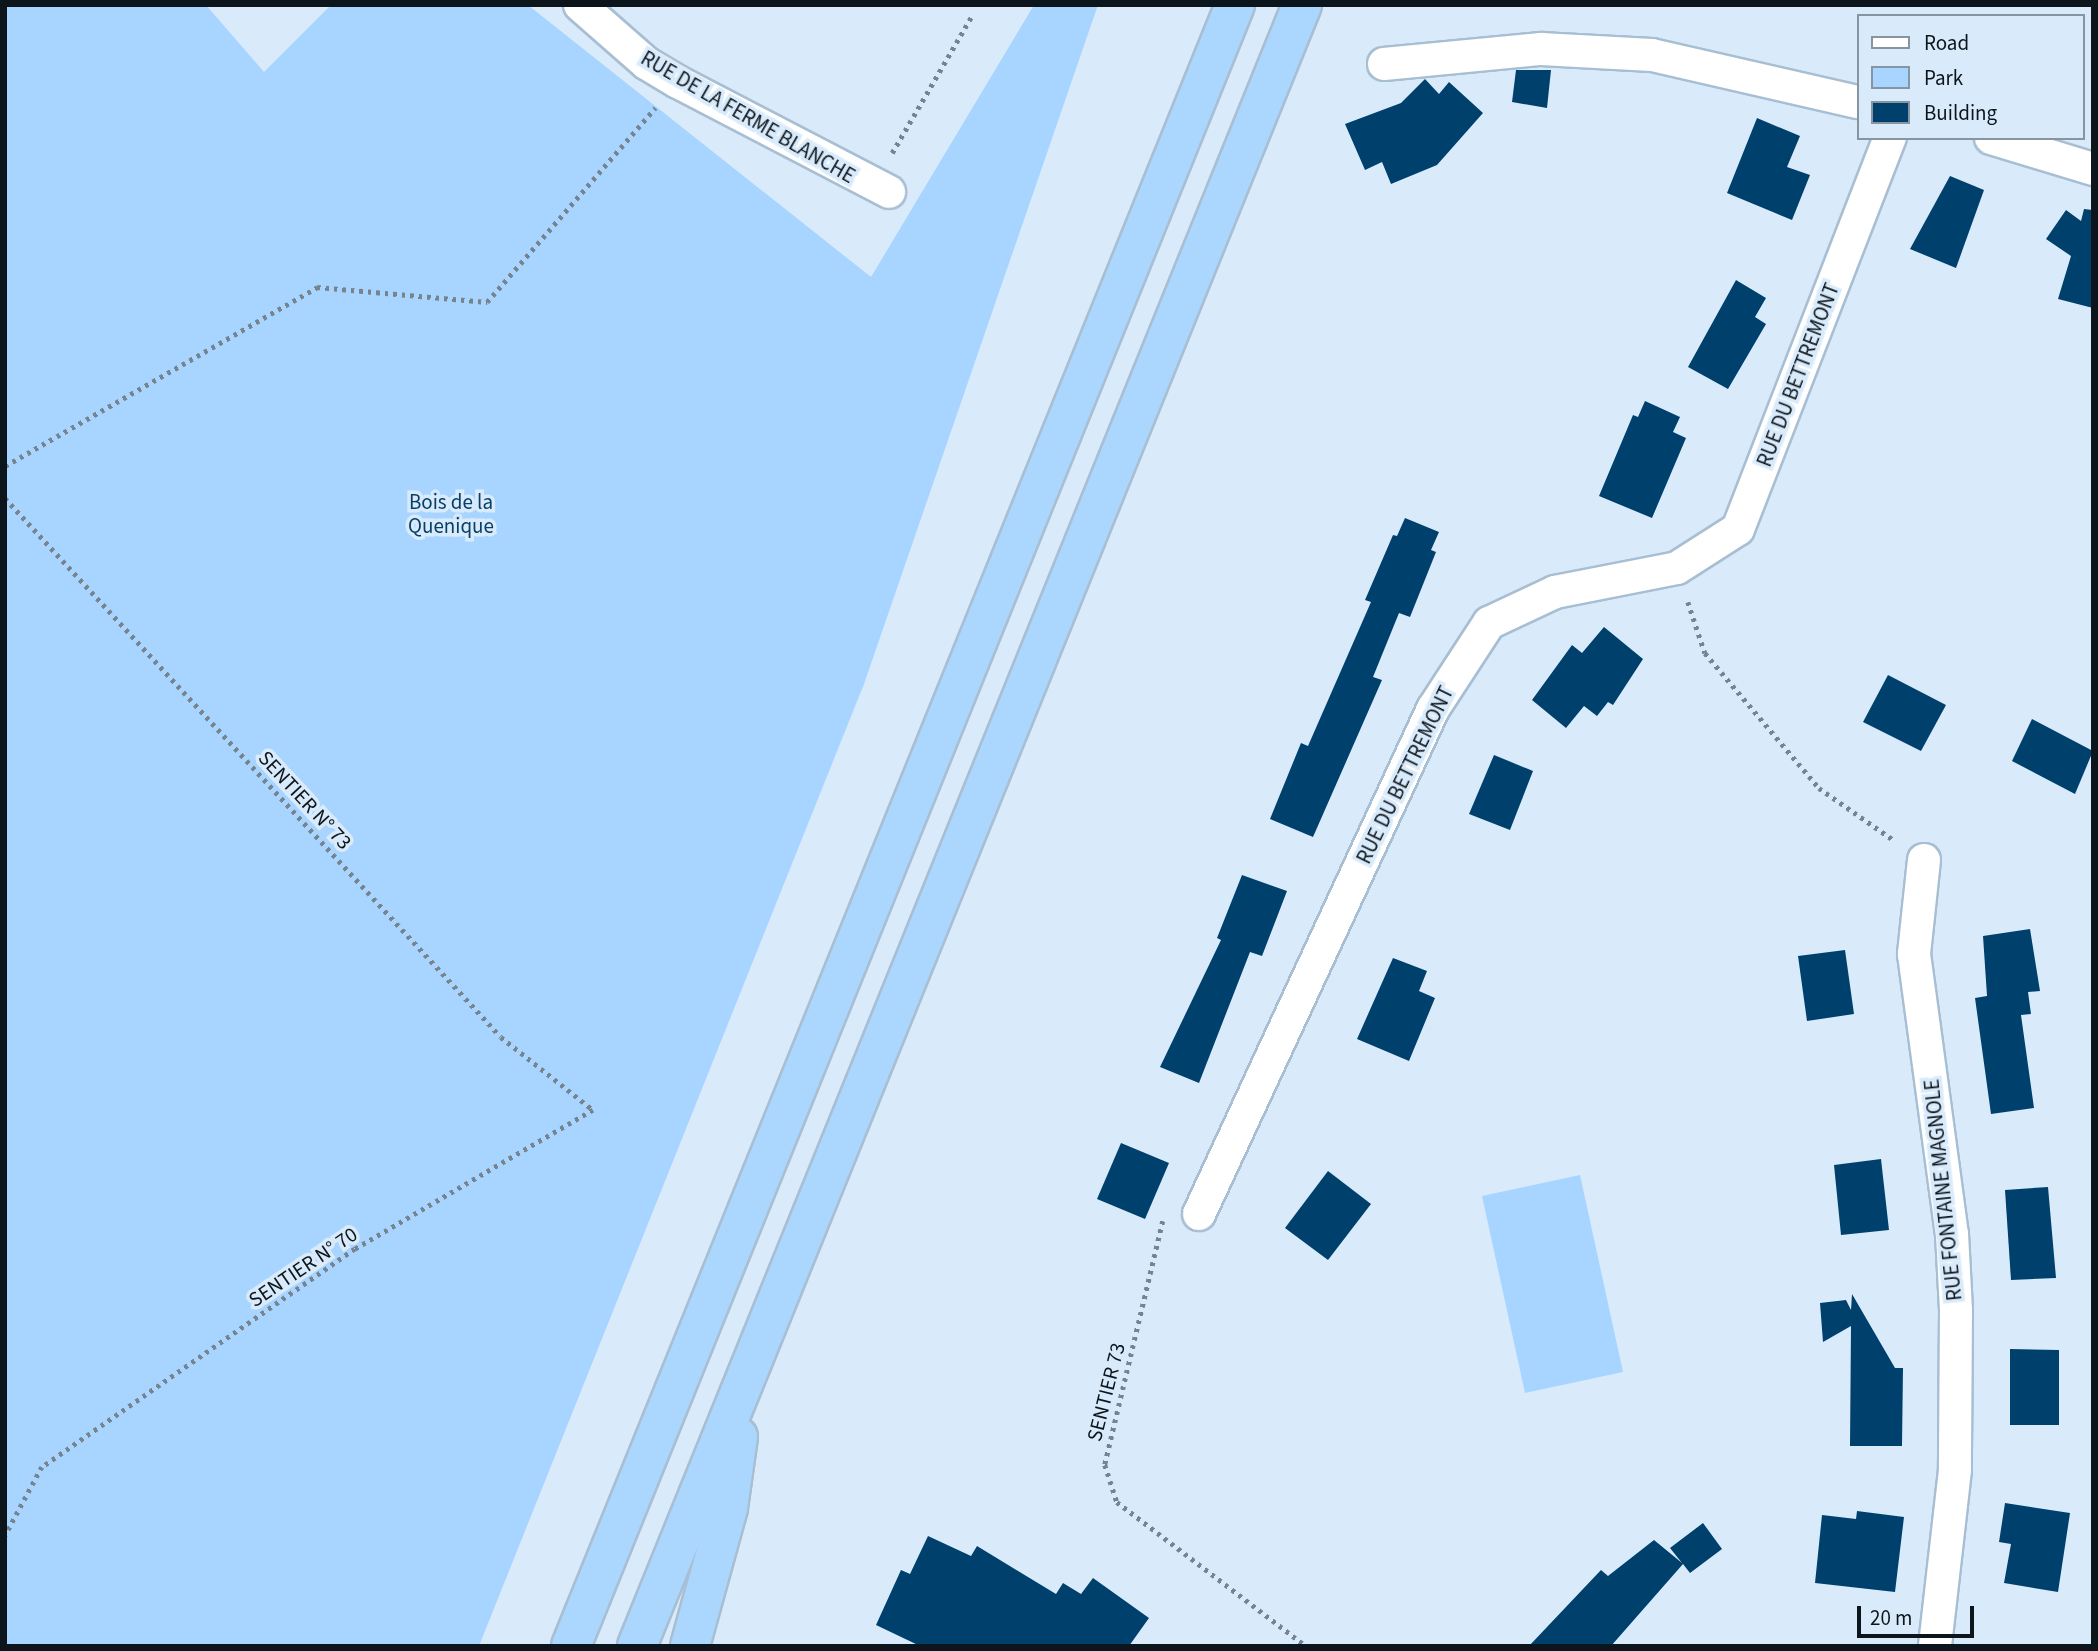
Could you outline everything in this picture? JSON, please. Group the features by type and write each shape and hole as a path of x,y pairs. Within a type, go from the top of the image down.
{"highway":[{"path":"571,1646 1235,5"},
{"path":"637,1646 1302,5"},
{"path":"690,1646 728,1508 746,1381"}],"street":[{"name":"RUE DE LA FERME BLANCHE","path":"580,5 646,63 881,190"},
{"path":"1384,64 1541,49 1653,55 1856,102"},
{"name":"RUE DU BETTREMONT","path":"1199,1214 1433,709 1489,623 1555,592 1677,568 1738,529 1889,140"},
{"path":"1998,140 2093,169"},
{"name":"RUE FONTAINE MAGNOLE","path":"1924,860 1914,954 1952,1234 1956,1311 1955,1470 1935,1646"}],"path":[{"path":"881,190 971,17"},
{"path":"5,466 317,287 488,302 678,82"},
{"name":"SENTIER N° 73","path":"5,498 501,1037 593,1110"},
{"path":"1677,568 1705,653 1779,741 1819,788 1924,860"},
{"name":"SENTIER N° 70","path":"5,1536 41,1467 355,1249 593,1110"},
{"name":"SENTIER 73","path":"1199,1214 1165,1213 1105,1465 1116,1502 1306,1646"}],"green space":[{"name":"Bois de la Quenique","path":"5,5 206,5 264,72 331,5 528,5 871,277 1034,5 1098,5 864,684 479,1646 5,1646"},
{"path":"1580,1175 1623,1372 1525,1393 1482,1196"}],"building":[{"path":"1516,70 1551,70 1547,108 1512,102"},
{"path":"1425,79 1439,94 1449,82 1483,113 1437,165 1391,184 1382,162 1365,170 1345,124 1401,103"},
{"path":"1757,118 1800,136 1787,167 1810,175 1792,220 1727,193"},
{"path":"1950,176 1984,190 1956,268 1910,249"},
{"path":"2084,209 2093,210 2093,308 2058,299 2071,256 2046,239 2066,210 2081,221"},
{"path":"1736,280 1766,298 1755,317 1766,324 1728,389 1688,367"},
{"path":"1645,401 1680,417 1673,432 1686,438 1652,518 1599,496 1633,415 1638,417"},
{"path":"1405,518 1439,532 1431,550 1436,552 1410,617 1399,613 1373,677 1382,680 1313,837 1270,819 1301,743 1308,746 1371,602 1365,600 1393,535 1397,536"},
{"path":"1604,627 1643,659 1613,705 1608,702 1597,716 1584,706 1566,728 1532,700 1572,645 1582,653"},
{"path":"1888,675 1946,705 1921,751 1863,722"},
{"path":"2032,719 2093,751 2075,794 2012,761"},
{"path":"1494,755 1533,771 1510,830 1469,814"},
{"path":"1242,875 1287,891 1262,956 1250,952 1199,1083 1160,1067 1221,940 1217,938"},
{"path":"2030,929 2040,991 2028,992 2031,1014 2021,1015 2034,1108 1991,1114 1975,998 1987,996 1983,936"},
{"path":"1845,950 1854,1014 1807,1021 1798,956"},
{"path":"1393,958 1427,971 1419,991 1435,998 1409,1061 1357,1039"},
{"path":"1121,1143 1169,1163 1145,1219 1097,1199"},
{"path":"1881,1159 1889,1230 1841,1235 1834,1165"},
{"path":"1328,1171 1371,1204 1328,1260 1285,1228"},
{"path":"2048,1187 2056,1278 2011,1280 2005,1190"},
{"path":"1852,1294 1895,1368 1903,1368 1902,1446 1850,1446 1851,1326 1823,1342 1820,1303 1846,1300 1851,1310"},
{"path":"2010,1349 2059,1350 2059,1425 2010,1425"},
{"path":"2005,1503 2070,1513 2058,1592 2004,1583 2011,1544 1999,1542"},
{"path":"1857,1511 1904,1517 1895,1592 1815,1583 1822,1515 1856,1519"},
{"path":"1703,1523 1722,1549 1690,1573 1683,1564 1611,1646 1529,1646 1601,1570 1608,1576 1654,1540 1682,1563 1670,1548"},
{"path":"928,1536 971,1556 977,1546 1056,1594 1063,1583 1081,1594 1093,1578 1149,1618 1129,1646 920,1646 876,1625 901,1570 910,1574"}]}
